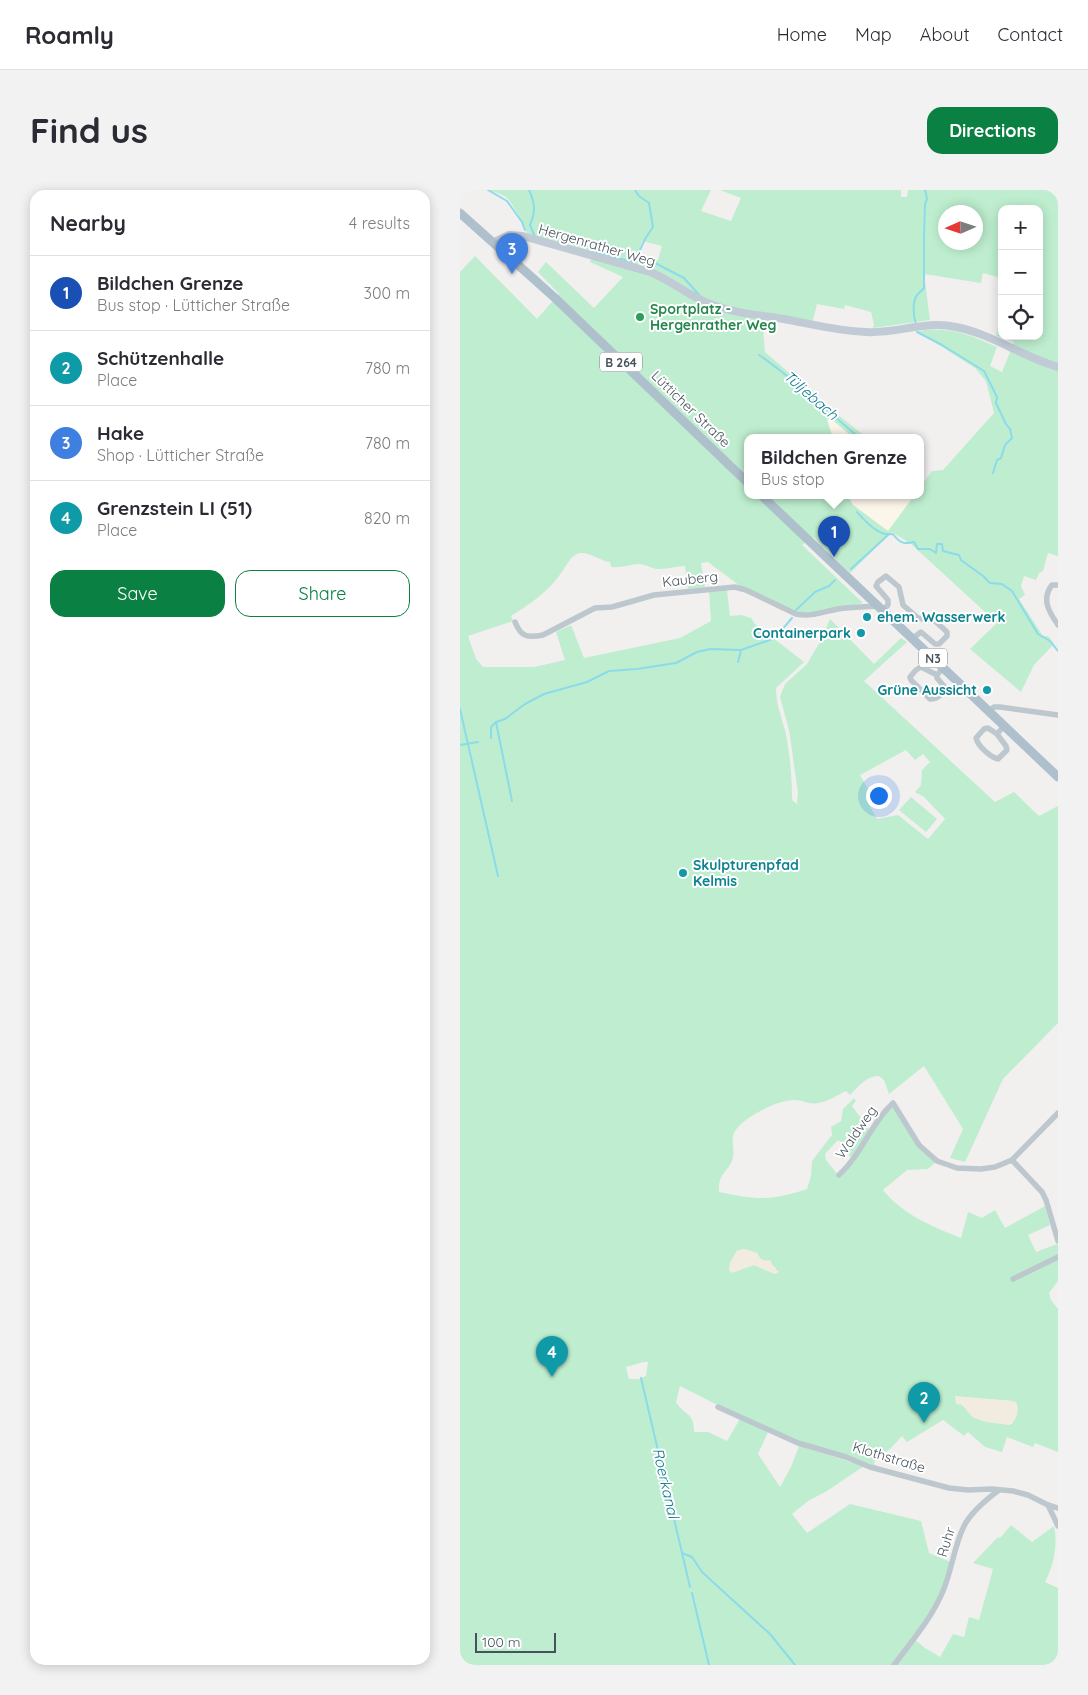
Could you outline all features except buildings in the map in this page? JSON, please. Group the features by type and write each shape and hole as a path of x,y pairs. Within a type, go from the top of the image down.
{"main road":[{"name":"Lütticher Straße","path":"460,213 556,298 744,479"},
{"path":"765,499 880,608"},
{"name":"N3","path":"880,608 913,638 940,672 988,711 1058,777"}],"street":[{"name":"Hergenrather Weg","path":"494,242 509,235 523,236 650,272 665,278 702,301 728,309 865,332 936,324 958,327 1058,367"},
{"path":"880,608 888,605 888,600 876,586 886,576 899,588 903,605 918,618 936,621 946,632 947,636 939,644 935,644 921,632 913,638"},
{"path":"1058,585 1052,586 1047,592 1046,602 1058,625"},
{"name":"Kauberg","path":"515,622 520,633 536,637 595,608 619,606 654,595 735,587 746,590 789,611 804,615 821,614 837,609 880,608"},
{"path":"921,667 940,672 936,678 944,686 944,691 934,699 930,699 910,677 921,667"},
{"path":"988,711 994,707 1000,707 1058,715"},
{"path":"996,734 1004,726"},
{"path":"988,728 996,734 1007,750 998,759 994,758 977,742 976,738 984,729 988,728"},
{"name":"Waldweg","path":"839,1175 856,1158 880,1117 893,1103 918,1145 937,1160 957,1168 981,1169 995,1167 1012,1160"},
{"path":"1058,1113 1012,1160 1042,1192 1058,1241"},
{"path":"1013,1279 1058,1257"},
{"name":"Klothstraße","path":"718,1407 798,1443 846,1457 870,1467 949,1488 968,1490 999,1489 1028,1495 1058,1508"},
{"name":"Ruhr","path":"894,1665 932,1612 943,1592 953,1563 959,1537 965,1524 984,1502 999,1489"},
{"path":"1048,1505 1058,1526"}],"shaded area":[{"path":"830,418 850,434 832,434 827,420"},
{"path":"850,499 912,499 888,531 853,505"}],"green space":[{"path":"488,190 711,190 701,211 731,221 741,198 720,190 901,190 901,197 907,197 908,190 1058,190 1058,556 1048,553 1043,571 1039,573 1036,580 1024,576 1021,586 1025,595 1019,599 1043,636 1048,636 1054,644 1034,665 1021,692 970,649 997,623 911,544 892,532 850,573 813,537 802,545 863,603 811,614 795,611 740,586 708,562 701,563 705,587 688,589 685,566 664,569 638,564 611,567 610,562 580,553 571,559 559,576 543,593 511,616 513,621 468,636 476,659 483,667 534,667 565,660 556,632 571,625 584,658 680,638 711,621 709,592 727,590 730,616 741,615 751,618 755,624 804,662 776,688 788,747 792,800 797,804 798,793 789,730 780,697 785,684 807,664 820,642 830,619 874,664 901,638 907,642 864,681 995,802 1014,792 1039,816 1058,806 1058,1023 1003,1079 965,1162 950,1158 963,1129 924,1066 889,1094 884,1080 879,1076 874,1076 863,1082 850,1095 846,1091 825,1101 815,1103 788,1100 762,1110 746,1120 735,1131 733,1158 720,1180 719,1192 743,1197 763,1198 783,1196 807,1189 811,1176 812,1161 832,1135 831,1127 841,1121 843,1109 854,1098 856,1101 852,1106 871,1132 893,1103 919,1145 937,1161 928,1169 907,1170 883,1190 899,1206 919,1219 961,1238 968,1212 982,1218 995,1210 1005,1228 1045,1206 1050,1225 1028,1235 1036,1252 1057,1244 1058,1246 1058,1281 1049,1293 1051,1300 1058,1309 1058,1452 1035,1443 1033,1447 1007,1437 1002,1452 985,1447 968,1432 964,1436 943,1420 907,1442 902,1436 890,1449 875,1459 874,1464 879,1467 769,1430 758,1454 780,1487 791,1467 799,1446 864,1466 827,1491 808,1501 792,1514 807,1533 850,1504 921,1521 929,1553 953,1563 943,1592 914,1639 940,1657 953,1634 964,1637 969,1617 979,1620 993,1569 973,1563 1011,1525 1032,1542 1054,1526 1056,1540 1054,1554 1051,1569 1045,1582 1058,1588 1058,1665 460,1665 460,272 475,256 537,319 559,294 538,272 546,262 594,308 623,277 590,262 592,253 527,233 518,214 507,198","holes":["998,205 1043,205 1043,340 1008,340 1014,342 1002,372 990,366 997,347 958,332 940,330 917,331 975,368 986,381 994,413 943,470 932,471 924,482 924,499 912,499 888,531 853,505 850,499 744,499 744,434 832,434 827,420 830,418 849,434 862,434 765,352 762,318 820,329 813,320 817,304 844,309 845,305 871,312 873,328 930,320 924,274 981,283 983,273 998,277","642,241 662,246 658,260 638,255","906,750 915,760 923,754 930,762 922,770 921,785 915,792 924,797 945,819 928,839 898,815 877,819 866,799 872,796 860,775","838,1140 844,1145 853,1162 839,1176 826,1160 825,1154","744,1249 757,1253 760,1259 776,1268 775,1274 754,1265 739,1269 730,1263 737,1251","648,1362 646,1376 639,1379 629,1379 626,1367","680,1386 741,1417 727,1441 708,1432 694,1432 691,1417 676,1402","955,1397 1012,1401 1013,1423 1009,1425 973,1417"]},
{"path":"911,797 937,819 926,832 899,810"}],"sand":[{"path":"744,1249 757,1253 764,1260 770,1260 779,1272 775,1274 754,1265 732,1273 729,1270 730,1263 737,1251"},
{"path":"955,1396 1016,1402 1018,1408 1017,1415 1009,1425 974,1418 964,1405 956,1404"}],"waterway":[{"name":"Tüljebach","path":"488,190 507,201 522,222 525,230"},
{"path":"529,190 534,207 530,225 535,237"},
{"path":"635,190 639,196 649,203 653,227 635,261"},
{"path":"916,324 914,304 916,297 924,288 925,204 927,199 925,190"},
{"name":"Tüljebach","path":"593,252 633,262 640,259 649,263"},
{"path":"655,263 684,278 700,296"},
{"path":"917,332 984,371 997,397 996,403 1010,429 1012,438 1005,445 993,473"},
{"name":"Tüljebach","path":"759,355 786,375 855,434"},
{"name":"Tüljebach","path":"857,512 868,524 878,531 893,534 899,541 904,543 914,542 918,549 930,549 936,553 937,544 942,544 943,551 959,555 961,560 990,583 1002,584 1012,591 1038,634 1050,641 1058,651"},
{"path":"851,569 888,535"},
{"path":"796,610 815,592 829,586 835,580"},
{"path":"491,738 491,727 496,722 505,719 525,704 544,694 587,682 609,671 676,663 697,652 710,649 741,650 775,638 792,618"},
{"path":"738,662 741,650"},
{"path":"460,709 498,876"},
{"path":"496,722 512,801"},
{"path":"460,745 478,742"},
{"name":"Roerkanal","path":"641,1378 690,1587"},
{"path":"682,1553 692,1557 702,1572 770,1634 795,1665"},
{"name":"Roerkanal","path":"692,1593 709,1665"}],"place":[{"name":"Hake","path":"512,274"},
{"name":"Sportplatz - Hergenrather Weg","path":"640,317"},
{"name":"Bildchen Grenze","path":"834,557"},
{"name":"ehem. Wasserwerk","path":"867,617"},
{"name":"Containerpark","path":"861,633"},
{"name":"Grüne Aussicht","path":"987,690"},
{"name":"Skulpturenpfad Kelmis","path":"683,873"},
{"name":"Grenzstein LI (51)","path":"552,1377"},
{"name":"Schützenhalle","path":"924,1423"}]}
